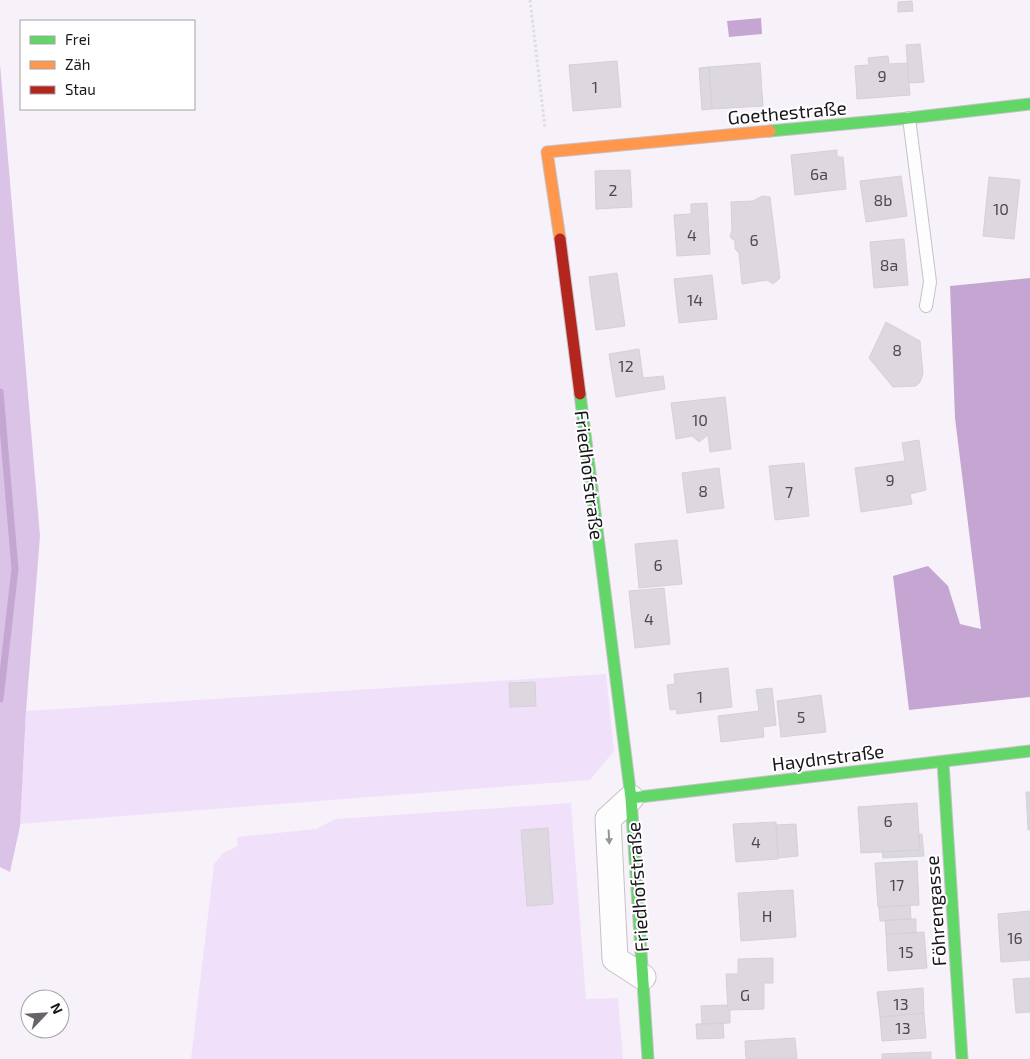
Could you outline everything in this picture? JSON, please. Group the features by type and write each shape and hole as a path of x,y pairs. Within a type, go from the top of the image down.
{"street":[{"name":"Goethestraße","path":"547,152 909,118 1030,104"},
{"name":"Friedhofstraße","path":"547,152 566,279 631,798 608,819 615,959 643,977 648,1059"},
{"name":"Haydnstraße","path":"631,798 1030,751"},
{"name":"Föhrengasse","path":"944,762 962,1059"}],"lane":[{"path":"909,118 930,282 926,306"}],"path":[{"path":"530,0 547,152"}],"shaded area":[{"path":"761,18 762,34 729,37 727,21"},
{"path":"0,64 40,536 26,711 20,826 10,872 0,867"},
{"path":"1030,278 1030,697 909,710 893,576 928,566 948,586 960,624 981,629 955,418 950,286"},
{"path":"606,674 614,751 590,780 20,824 26,711"},
{"path":"571,803 586,999 618,998 623,1059 191,1059 214,864 223,853 238,846 237,837 316,829 335,819"}],"building":[{"path":"912,1 913,11 898,12 898,2"},
{"path":"920,44 924,82 909,83 906,45"},
{"path":"888,56 889,64 907,63 910,95 857,99 855,66 869,65 868,58"},
{"path":"617,61 621,107 573,111 569,65"},
{"path":"760,63 763,106 712,109 709,67"},
{"path":"709,67 712,109 702,110 699,68"},
{"path":"837,150 837,157 843,157 846,189 795,195 791,155"},
{"path":"630,170 632,207 596,209 595,171"},
{"path":"901,176 907,216 866,222 860,181"},
{"path":"989,177 1020,180 1014,239 983,236"},
{"path":"762,196 770,197 780,278 773,284 767,280 742,284 739,253 735,249 735,241 730,237 732,230 731,202 753,201"},
{"path":"707,203 710,254 677,256 674,215 691,214 691,204"},
{"path":"904,239 908,285 874,288 870,242"},
{"path":"617,273 625,326 596,330 589,277"},
{"path":"712,275 717,319 679,323 674,279"},
{"path":"886,322 920,341 923,374 916,386 893,387 869,358"},
{"path":"639,349 643,378 663,376 665,389 616,397 609,354"},
{"path":"725,397 731,449 710,452 708,435 699,442 692,436 676,439 671,403"},
{"path":"919,440 926,490 910,494 912,504 861,512 855,468 905,461 902,443"},
{"path":"804,463 809,516 775,520 769,466"},
{"path":"719,468 724,508 687,513 682,473"},
{"path":"677,540 682,584 639,588 635,544"},
{"path":"664,588 670,644 635,648 629,591"},
{"path":"728,668 732,707 677,714 676,709 670,710 667,685 675,684 674,674"},
{"path":"535,682 536,706 510,707 509,683"},
{"path":"772,688 776,725 763,727 764,737 721,742 718,716 759,711 756,690"},
{"path":"821,695 826,732 781,737 777,701"},
{"path":"1026,792 1030,792 1030,830 1028,830"},
{"path":"917,803 920,850 861,853 858,807"},
{"path":"776,822 778,859 736,862 733,824"},
{"path":"796,824 798,856 778,858 776,825"},
{"path":"548,828 553,904 527,906 521,830"},
{"path":"919,834 922,834 924,856 883,858 882,852 920,850"},
{"path":"917,861 919,905 878,907 875,863"},
{"path":"793,890 796,937 741,941 738,893"},
{"path":"910,905 911,919 880,921 879,907"},
{"path":"1030,911 1030,960 1001,962 998,914"},
{"path":"916,919 916,933 886,934 885,920"},
{"path":"924,932 927,968 888,971 886,934"},
{"path":"773,958 773,983 764,983 764,1009 728,1010 726,974 738,974 738,959"},
{"path":"1030,978 1030,1012 1016,1013 1013,979"},
{"path":"923,988 924,1013 880,1017 877,992"},
{"path":"727,1005 728,1010 730,1010 730,1023 702,1024 701,1006"},
{"path":"924,1013 926,1038 882,1041 880,1017"},
{"path":"723,1023 724,1038 697,1039 696,1024"},
{"path":"795,1038 797,1059 746,1059 745,1041"},
{"path":"931,1052 931,1059 882,1059 882,1054"}],"waterway":[{"path":"0,392 15,569 0,699"}],"traffic: fast":[{"path":"770,131 1030,104"},
{"path":"580,394 631,798 648,1059"},
{"path":"631,798 1030,751"},
{"path":"943,762 962,1059"}],"traffic: slow":[{"path":"560,239 547,152 770,131"}],"traffic: jam":[{"path":"560,239 580,394"}]}
